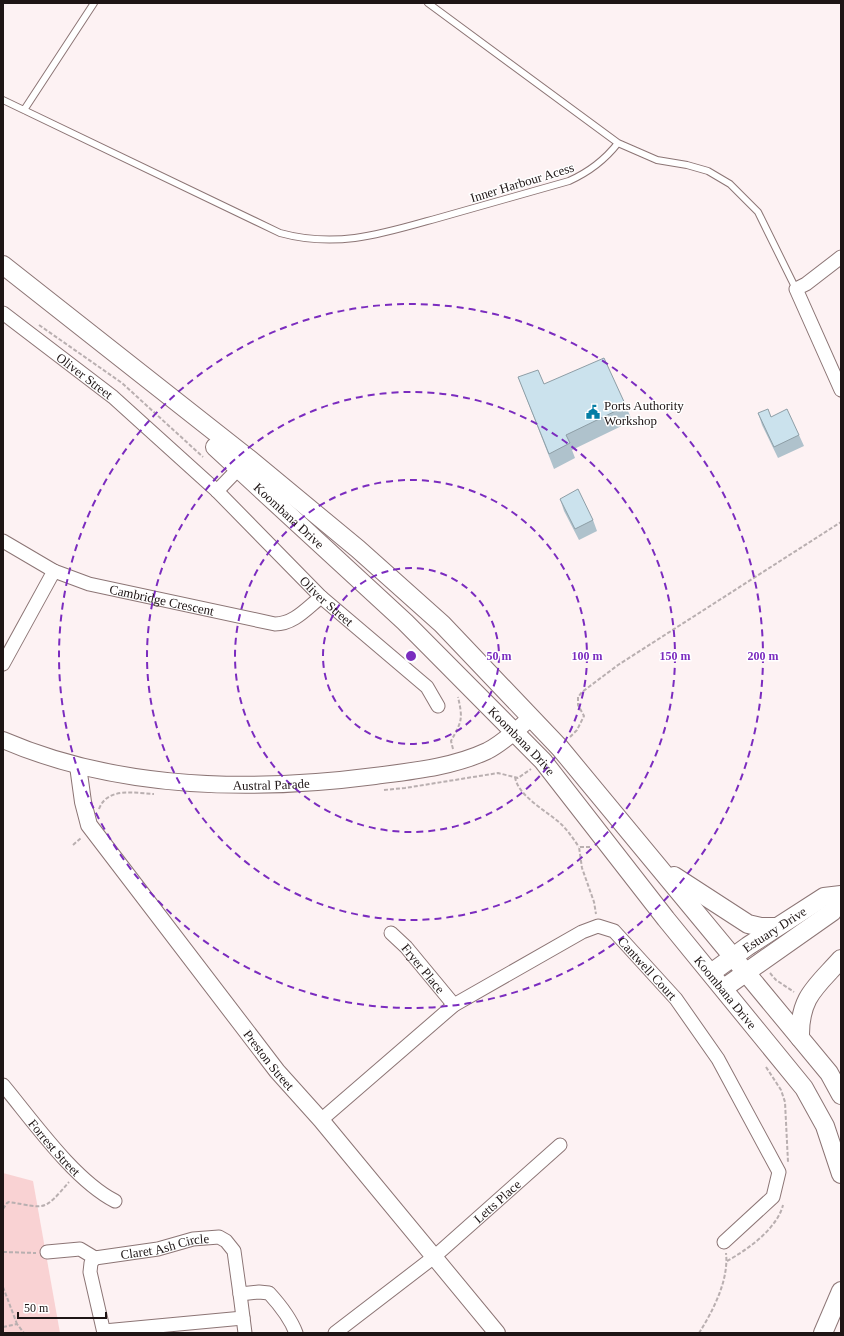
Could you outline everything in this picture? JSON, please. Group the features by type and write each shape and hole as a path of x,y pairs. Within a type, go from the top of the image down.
{"main road":[{"name":"Koombana Drive","path":"3,265 130,367 243,463 358,549 442,624 560,748 829,1073 841,1095"},
{"name":"Koombana Drive","path":"243,463 405,622 542,761 666,919 724,988 804,1088 825,1126 841,1174"},
{"path":"660,868 748,924 761,927 775,927"},
{"name":"Estuary Drive","path":"711,973 775,927 824,897 841,896"},
{"name":"Estuary Drive","path":"724,988 832,912 841,896"},
{"path":"800,1038 800,1021 805,1004 813,990 841,959"},
{"path":"823,1333 841,1291"}],"street":[{"path":"841,257 806,284 796,289 841,390"},
{"name":"Oliver Street","path":"3,313 113,398 217,492 321,597 427,687 438,706"},
{"path":"217,492 243,463"},
{"name":"Cambridge Crescent","path":"3,541 54,571 89,584 275,624 283,624 294,619 321,597"},
{"path":"3,664 54,571"},
{"name":"Austral Parade","path":"3,740 22,748 78,766 184,783 277,785 331,782 433,767 488,750 531,718"},
{"name":"Preston Street","path":"78,766 83,802 91,828 277,1071 321,1120 497,1333"},
{"path":"321,1120 454,1005 543,953 582,932 598,926"},
{"name":"Cantwell Court","path":"598,926 614,931 676,999 718,1059 779,1172 773,1197 724,1242"},
{"name":"Fryer Place","path":"391,933 406,947 454,1005"},
{"name":"Forrest Street","path":"3,1085 77,1173 102,1195 115,1201"},
{"name":"Letts Place","path":"335,1333 434,1257 560,1146"},
{"name":"Claret Ash Circle","path":"95,1258 158,1249 193,1240 219,1237 226,1241 234,1251 240,1294"},
{"path":"47,1252 80,1249 95,1258 90,1263 90,1272 104,1332 243,1318"},
{"path":"245,1333 240,1294 259,1292 269,1293 280,1305 292,1323 296,1333"}],"lane":[{"path":"24,110 94,3"},
{"path":"428,3 618,143 657,160 687,165 708,171 730,184 758,212 796,289"},
{"name":"Inner Harbour Acess","path":"3,100 280,233 302,239 323,241 372,236 569,181 593,168 603,160 618,143"}],"path":[{"path":"560,748 577,730 584,716 578,705 578,697 582,692 618,665 841,522"},
{"path":"382,790 405,788 498,773 518,778 542,761"},
{"path":"515,777 516,783 529,799 562,825 580,847 582,868 594,902 598,926"},
{"path":"73,845 91,828 102,801 111,794 155,794"},
{"path":"580,847 591,847"},
{"path":"769,972 776,980 798,994"},
{"path":"3,1209 9,1202 40,1207 46,1205 54,1200 77,1173"},
{"path":"699,1333 711,1314 728,1268 724,1242"},
{"path":"3,1252 47,1252"},
{"path":"3,1288 17,1324 24,1333"},
{"path":"3,1328 17,1324"}],"shaded area":[{"path":"3,1173 33,1181 60,1333 3,1333"}],"building":[{"path":"604,358 626,406 566,435 570,443 549,454 518,377 538,370 544,384"},
{"path":"768,409 771,417 787,409 799,435 774,447 758,413"},
{"path":"578,489 593,520 575,529 560,499"}],"place":[{"name":"Ports Authority Workshop","path":"593,412"}]}
